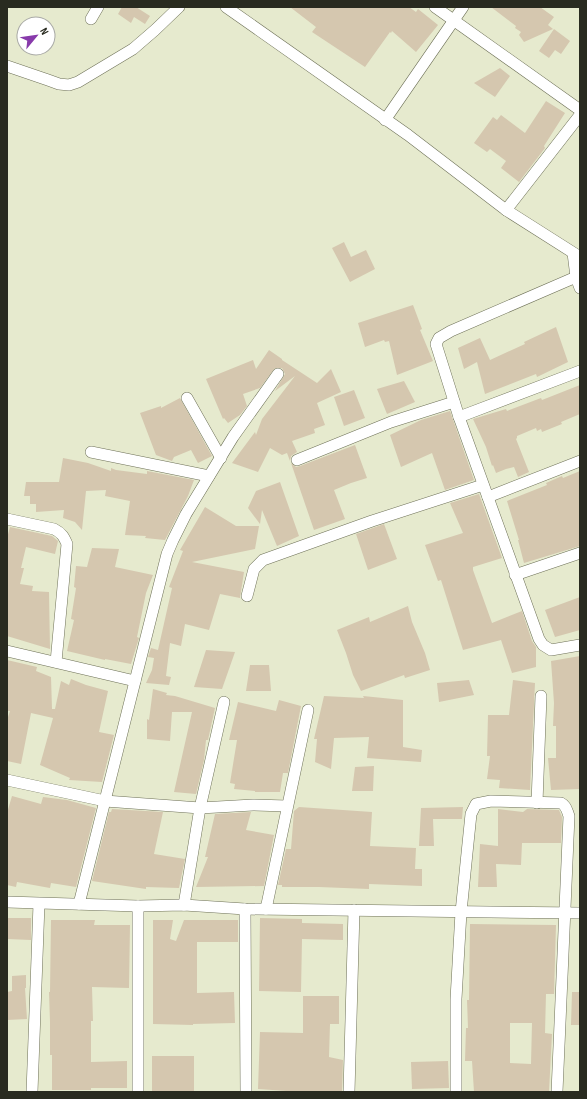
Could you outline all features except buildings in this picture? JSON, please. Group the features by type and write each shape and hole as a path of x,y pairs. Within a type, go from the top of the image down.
{"street":[{"path":"91,19 98,7"},
{"path":"7,66 59,84 70,85 78,82 134,49 179,7"},
{"path":"226,7 385,120 506,210 577,255 578,282 451,330 439,338 436,347 483,485 539,638 543,645 551,650 580,645"},
{"path":"436,7 580,110"},
{"path":"385,120 463,7"},
{"path":"506,210 580,115"},
{"path":"459,416 580,371"},
{"path":"79,904 135,681 173,540 186,514 233,437 278,374"},
{"path":"187,398 221,458"},
{"path":"296,460 392,422 454,402"},
{"path":"91,452 209,476"},
{"path":"488,497 580,461"},
{"path":"246,596 254,569 263,560 372,521 483,485"},
{"path":"7,519 60,532 67,544 56,662"},
{"path":"515,575 580,553"},
{"path":"7,651 135,681"},
{"path":"537,802 541,696"},
{"path":"184,905 200,808 224,702"},
{"path":"266,909 308,710"},
{"path":"7,780 105,801 200,808 252,805 287,806"},
{"path":"456,1092 456,999 461,912 471,814 473,808 479,802 491,801 562,803 567,808 569,816 557,1092"},
{"path":"7,902 138,906 184,905 266,909 580,913"},
{"path":"32,1092 39,904"},
{"path":"138,906 138,1092"},
{"path":"245,908 246,1092"},
{"path":"350,1092 354,910"}]}
